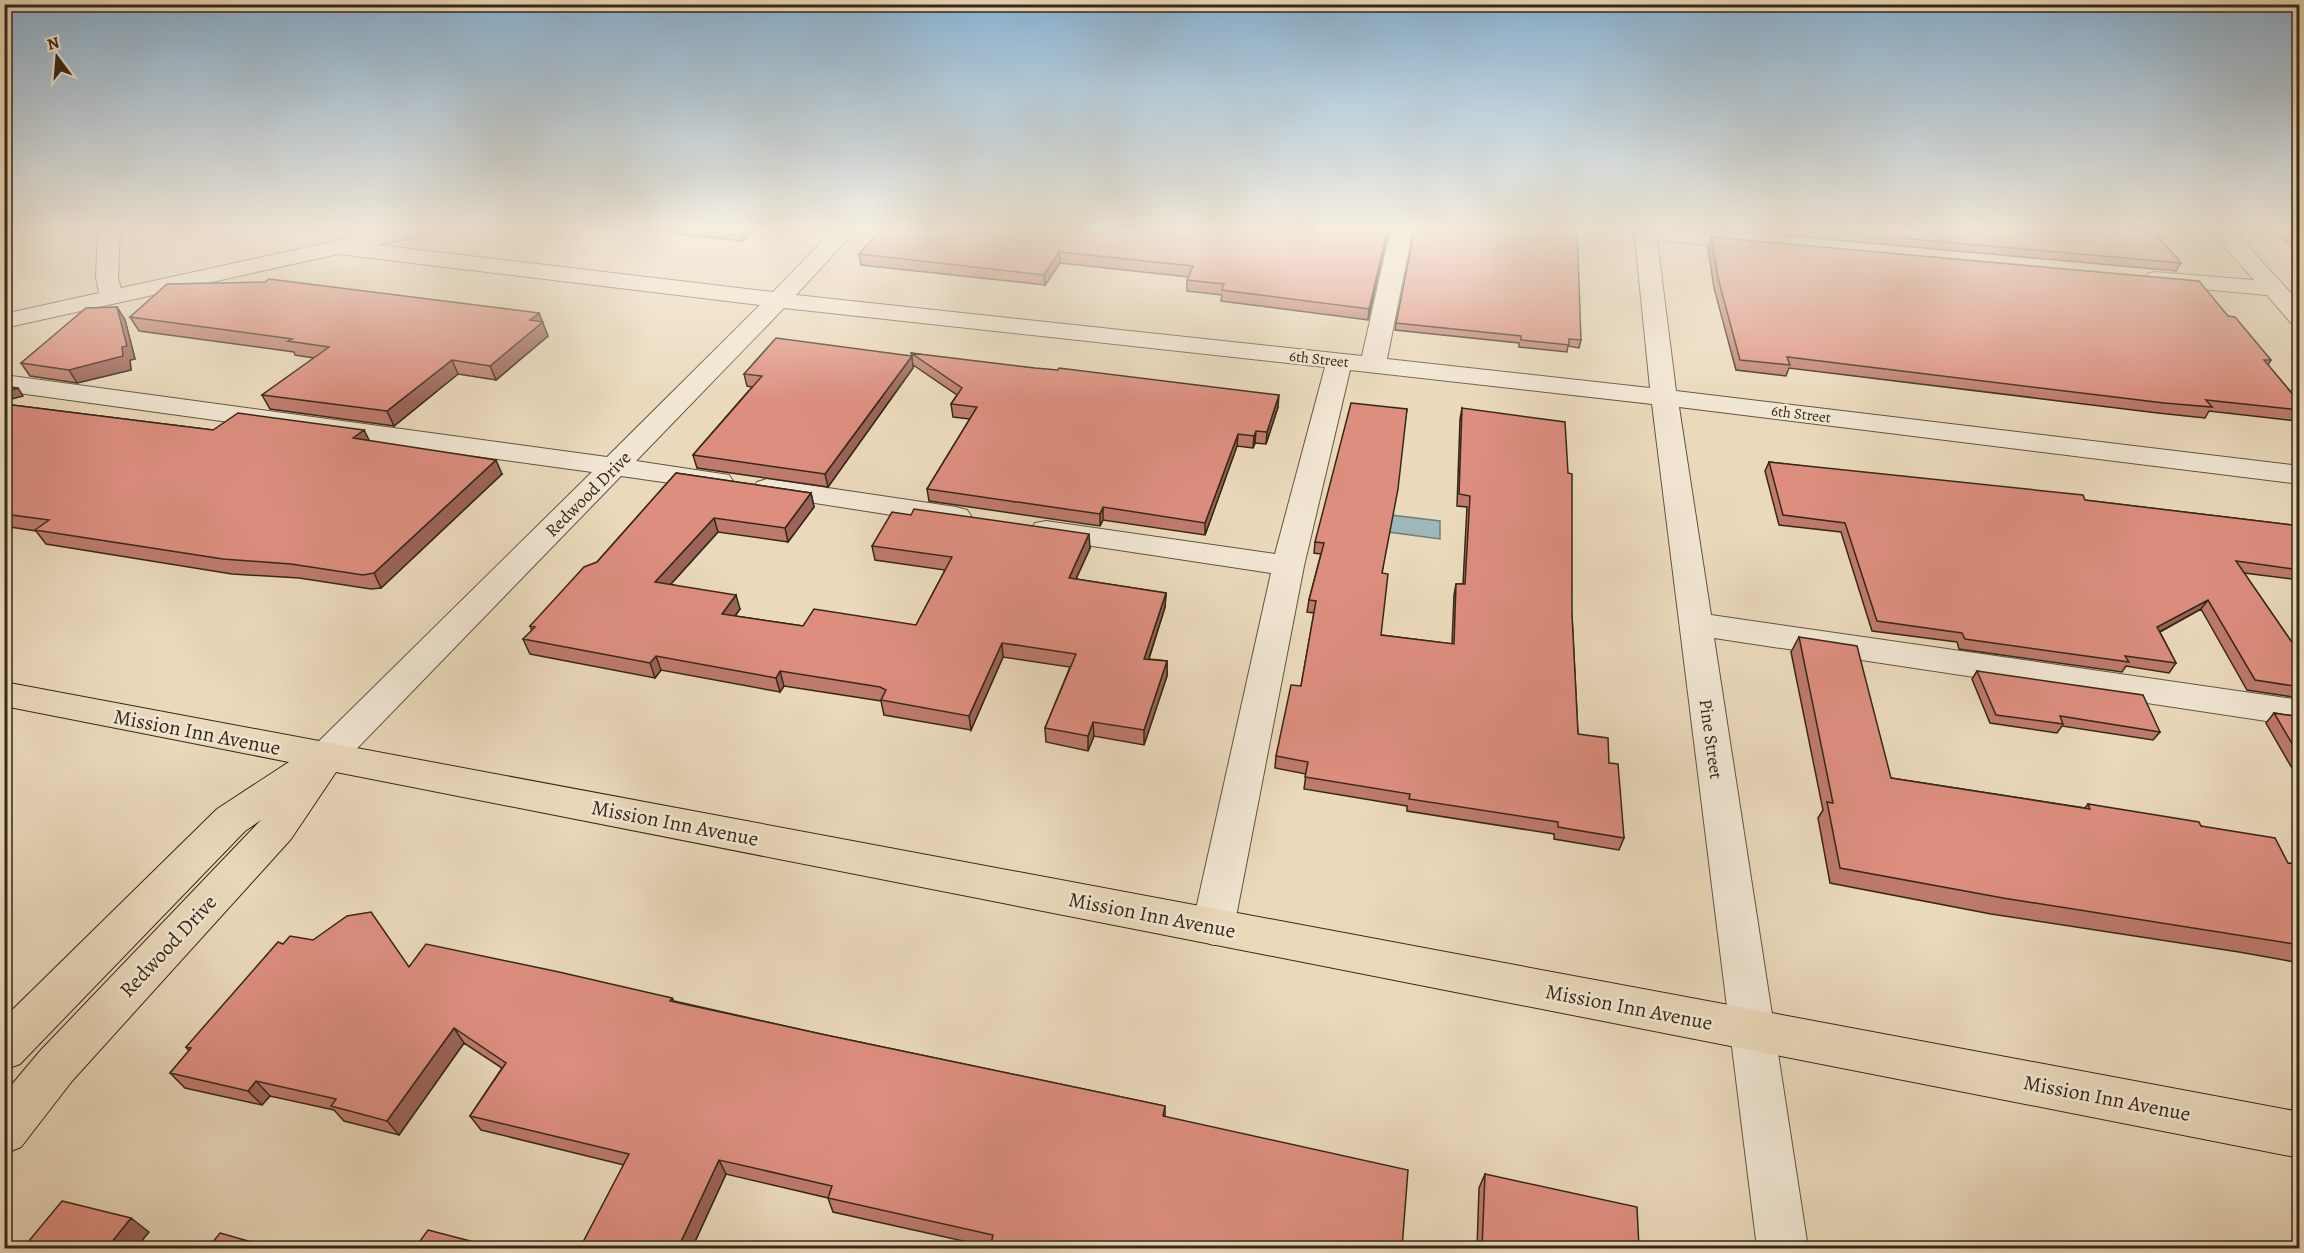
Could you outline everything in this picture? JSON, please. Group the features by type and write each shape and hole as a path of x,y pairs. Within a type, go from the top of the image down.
{"main road":[{"name":"Mission Inn Avenue","path":"4,694 2300,1135"},
{"name":"Redwood Drive","path":"4,1049 231,820 326,757"},
{"name":"Redwood Drive","path":"4,1131 56,1066 277,828 326,757"}],"street":[{"path":"109,286 112,296"},
{"path":"4,321 156,286"},
{"name":"6th Street","path":"666,286 1664,397 2300,475"},
{"name":"Redwood Drive","path":"326,757 792,286"},
{"path":"1373,365 1386,286"},
{"name":"Pine Street","path":"1651,286 1664,397 1782,1248"},
{"path":"2246,286 2274,289"},
{"path":"2272,286 2300,318"},
{"path":"1213,927 1288,566 1339,361"},
{"path":"4,383 615,466 981,520"},
{"path":"1016,525 1288,566"},
{"path":"1695,624 2300,713"}],"water":[{"path":"1383,514 1440,521 1440,539 1381,531"}],"building":[{"path":"164,286 328,286 539,313 530,320 543,322 490,366 452,360 387,411 262,395 329,347 288,341 292,339 130,317"},
{"path":"1223,286 1374,286 1369,309 1222,290"},
{"path":"1403,286 1579,286 1581,340 1569,339 1569,345 1521,340 1521,336 1396,323"},
{"path":"1720,286 2204,286 2228,316 2235,317 2271,360 2264,360 2300,403 2300,410 2206,400 2212,407 2164,403 1787,357 1790,365 1740,360"},
{"path":"117,307 127,346 122,347 123,356 69,370 21,363 86,308"},
{"path":"776,338 912,356 825,474 693,455 762,376 744,374"},
{"path":"911,353 1035,368 1058,370 1059,368 1279,395 1267,432 1256,431 1254,436 1238,434 1205,523 1103,507 1100,514 927,489 977,407 951,404 962,388"},
{"path":"4,386 18,388 4,392"},
{"path":"1351,403 1407,409 1398,489 1382,573 1388,574 1381,635 1454,644 1456,584 1465,584 1470,496 1459,494 1462,408 1565,422 1568,473 1572,474 1572,615 1578,734 1608,738 1609,763 1618,764 1624,838 1558,827 1558,822 1409,799 1410,794 1305,777 1308,762 1276,756 1291,685 1301,686 1316,601 1309,600 1324,543 1315,542"},
{"path":"4,404 213,430 238,413 364,430 353,438 496,460 374,573 363,575 291,564 223,559 35,530 49,520 4,514"},
{"path":"1769,462 2083,495 2085,500 2300,526 2300,570 2236,561 2300,654 2300,687 2255,680 2208,600 2157,627 2176,663 2125,656 2129,662 1965,639 1962,633 1877,621 1845,523 1783,515"},
{"path":"676,473 811,493 785,528 714,518 655,582 736,595 722,614 803,626 814,609 916,625 952,557 872,546 892,512 911,515 914,509 1089,534 1069,578 1166,593 1144,659 1167,661 1144,730 1093,722 1088,736 1045,728 1076,654 1002,643 969,716 881,700 886,690 880,687 780,671 776,678 656,656 650,663 523,639 535,627 530,626 584,567 597,562"},
{"path":"1799,637 1857,646 1891,778 2090,809 2088,804 2199,822 2201,826 2275,838 2288,863 2300,865 2300,945 2003,898 1840,868 1827,802 1833,803"},
{"path":"1977,671 2143,695 2160,732 2060,716 2063,724 1996,715"},
{"path":"2274,713 2300,717 2300,757"},
{"path":"371,912 409,967 426,944 672,998 670,1001 1165,1106 1163,1116 1408,1170 1402,1248 990,1248 993,1235 828,1198 832,1186 719,1160 678,1248 580,1248 629,1154 470,1116 506,1063 454,1028 387,1121 331,1106 336,1099 256,1081 248,1091 170,1073 191,1048 186,1047 278,942 283,944 290,936 313,940 347,916"},
{"path":"1485,1174 1637,1207 1639,1248 1482,1248"},
{"path":"62,1201 131,1218 107,1248 23,1248"},
{"path":"428,1230 497,1248 415,1248"},
{"path":"220,1233 273,1248 208,1248"}]}
